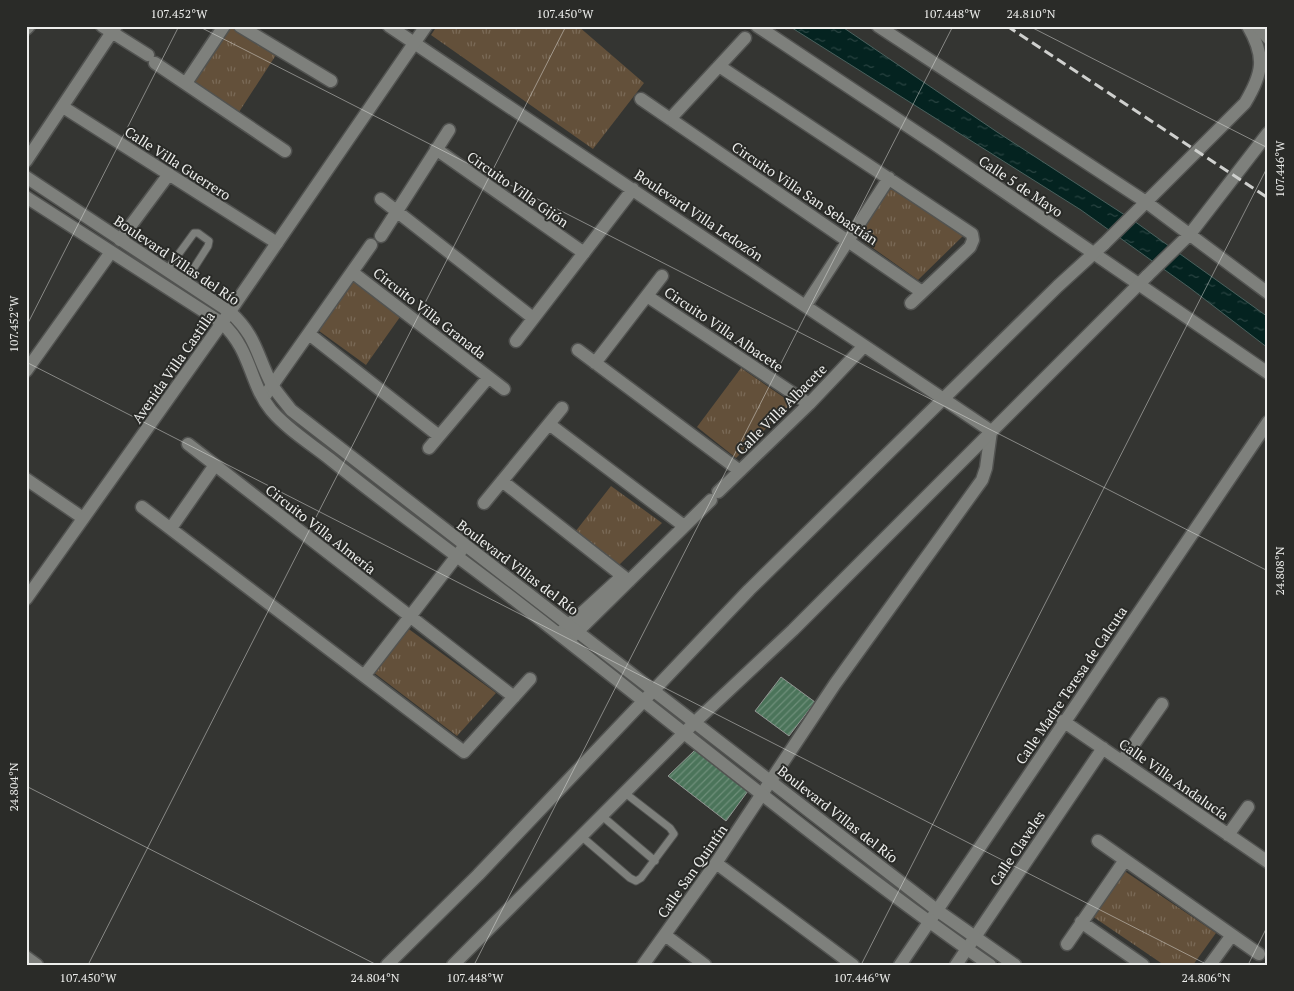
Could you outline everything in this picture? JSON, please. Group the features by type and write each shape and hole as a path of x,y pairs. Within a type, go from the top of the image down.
{"street":[{"path":"26,30 29,26"},
{"path":"186,83 224,26"},
{"path":"240,26 331,81"},
{"name":"Boulevard Villa Ledozón","path":"389,26 991,431"},
{"name":"Avenida Villa Castilla","path":"26,599 230,312 426,26"},
{"name":"Calle 5 de Mayo","path":"756,26 1268,373"},
{"path":"878,26 1146,202 1188,236 1268,293"},
{"path":"387,965 478,875 749,590 1092,253 1104,244 1245,103 1257,82 1261,66 1259,50 1248,26"},
{"path":"1257,26 1268,38"},
{"path":"26,161 64,107 110,28 151,59 285,151"},
{"path":"670,119 745,38"},
{"path":"719,66 970,232 973,238 970,247 911,302"},
{"name":"Circuito Villa San Sebastián","path":"640,99 922,292"},
{"name":"Calle Villa Guerrero","path":"64,107 277,243"},
{"path":"397,211 449,130"},
{"path":"453,965 580,836 694,723 793,630 1188,236 1268,133"},
{"name":"Circuito Villa Gijón","path":"436,149 584,253"},
{"path":"120,240 169,174"},
{"name":"Boulevard Villas del Río","path":"26,177 230,312 246,326 256,344 273,385 291,410 564,637 684,733 929,923 990,965"},
{"path":"806,305 889,178"},
{"path":"516,341 632,189"},
{"name":"Boulevard Villas del Río","path":"26,197 222,323 235,335 243,348 264,398 272,410 360,483 573,628 938,911 1015,965"},
{"path":"382,199 534,318"},
{"name":"Circuito Villa Granada","path":"264,398 397,211"},
{"path":"26,371 111,252"},
{"name":"Circuito Villa Granada","path":"352,272 504,389"},
{"name":"Circuito Villa Albacete","path":"595,363 662,276"},
{"name":"Circuito Villa Albacete","path":"647,296 809,404"},
{"path":"309,334 440,436"},
{"name":"Calle Villa Albacete","path":"564,637 715,496 809,404 864,346"},
{"path":"578,350 740,471"},
{"name":"Circuito Villa Granada","path":"429,448 488,378"},
{"path":"484,503 562,408"},
{"name":"Calle Madre Teresa de Calcuta","path":"900,965 938,911 1063,721 1268,422"},
{"path":"549,424 684,526"},
{"name":"Calle San Quintín","path":"643,965 716,863 835,684 982,480 991,431"},
{"name":"Circuito Villa Almería","path":"188,444 514,697"},
{"path":"171,528 215,465"},
{"path":"26,479 83,518"},
{"path":"502,481 626,578"},
{"path":"142,507 464,752 530,679"},
{"path":"364,676 461,551"},
{"path":"1122,761 1162,704"},
{"name":"Calle Villa Andalucía","path":"1063,721 1268,862"},
{"name":"Calle Claveles","path":"956,965 1103,748"},
{"path":"1228,835 1248,807"},
{"path":"1098,841 1259,954"},
{"path":"1066,944 1125,860"},
{"path":"716,863 853,965"},
{"path":"1081,922 1143,965"},
{"path":"665,935 705,965"},
{"path":"1210,965 1232,935"},
{"path":"26,956 37,965"}],"lane":[{"path":"167,270 194,233 205,237 208,241 208,246 185,282"},
{"path":"580,836 636,880 641,878 674,834 670,828 625,793"},
{"path":"602,816 655,861"}],"green space":[{"path":"224,26 231,26 276,55 239,112 190,80"},
{"path":"437,26 578,26 644,83 593,149 431,35"},
{"path":"889,184 964,235 918,280 856,236"},
{"path":"350,278 400,317 366,365 315,328"},
{"path":"741,368 792,403 736,458 697,427"},
{"path":"611,486 662,523 618,566 575,532"},
{"path":"406,627 496,693 457,736 373,672"},
{"path":"1123,870 1216,933 1193,965 1164,965 1092,916"}],"water":[{"path":"789,26 841,26 997,132 1134,221 1268,317 1268,348 1190,288 1081,210"}],"building":[{"path":"781,677 815,702 789,736 755,711"},
{"path":"695,750 748,791 726,821 668,776"}],"railway":[{"path":"1007,26 1268,198"}]}
